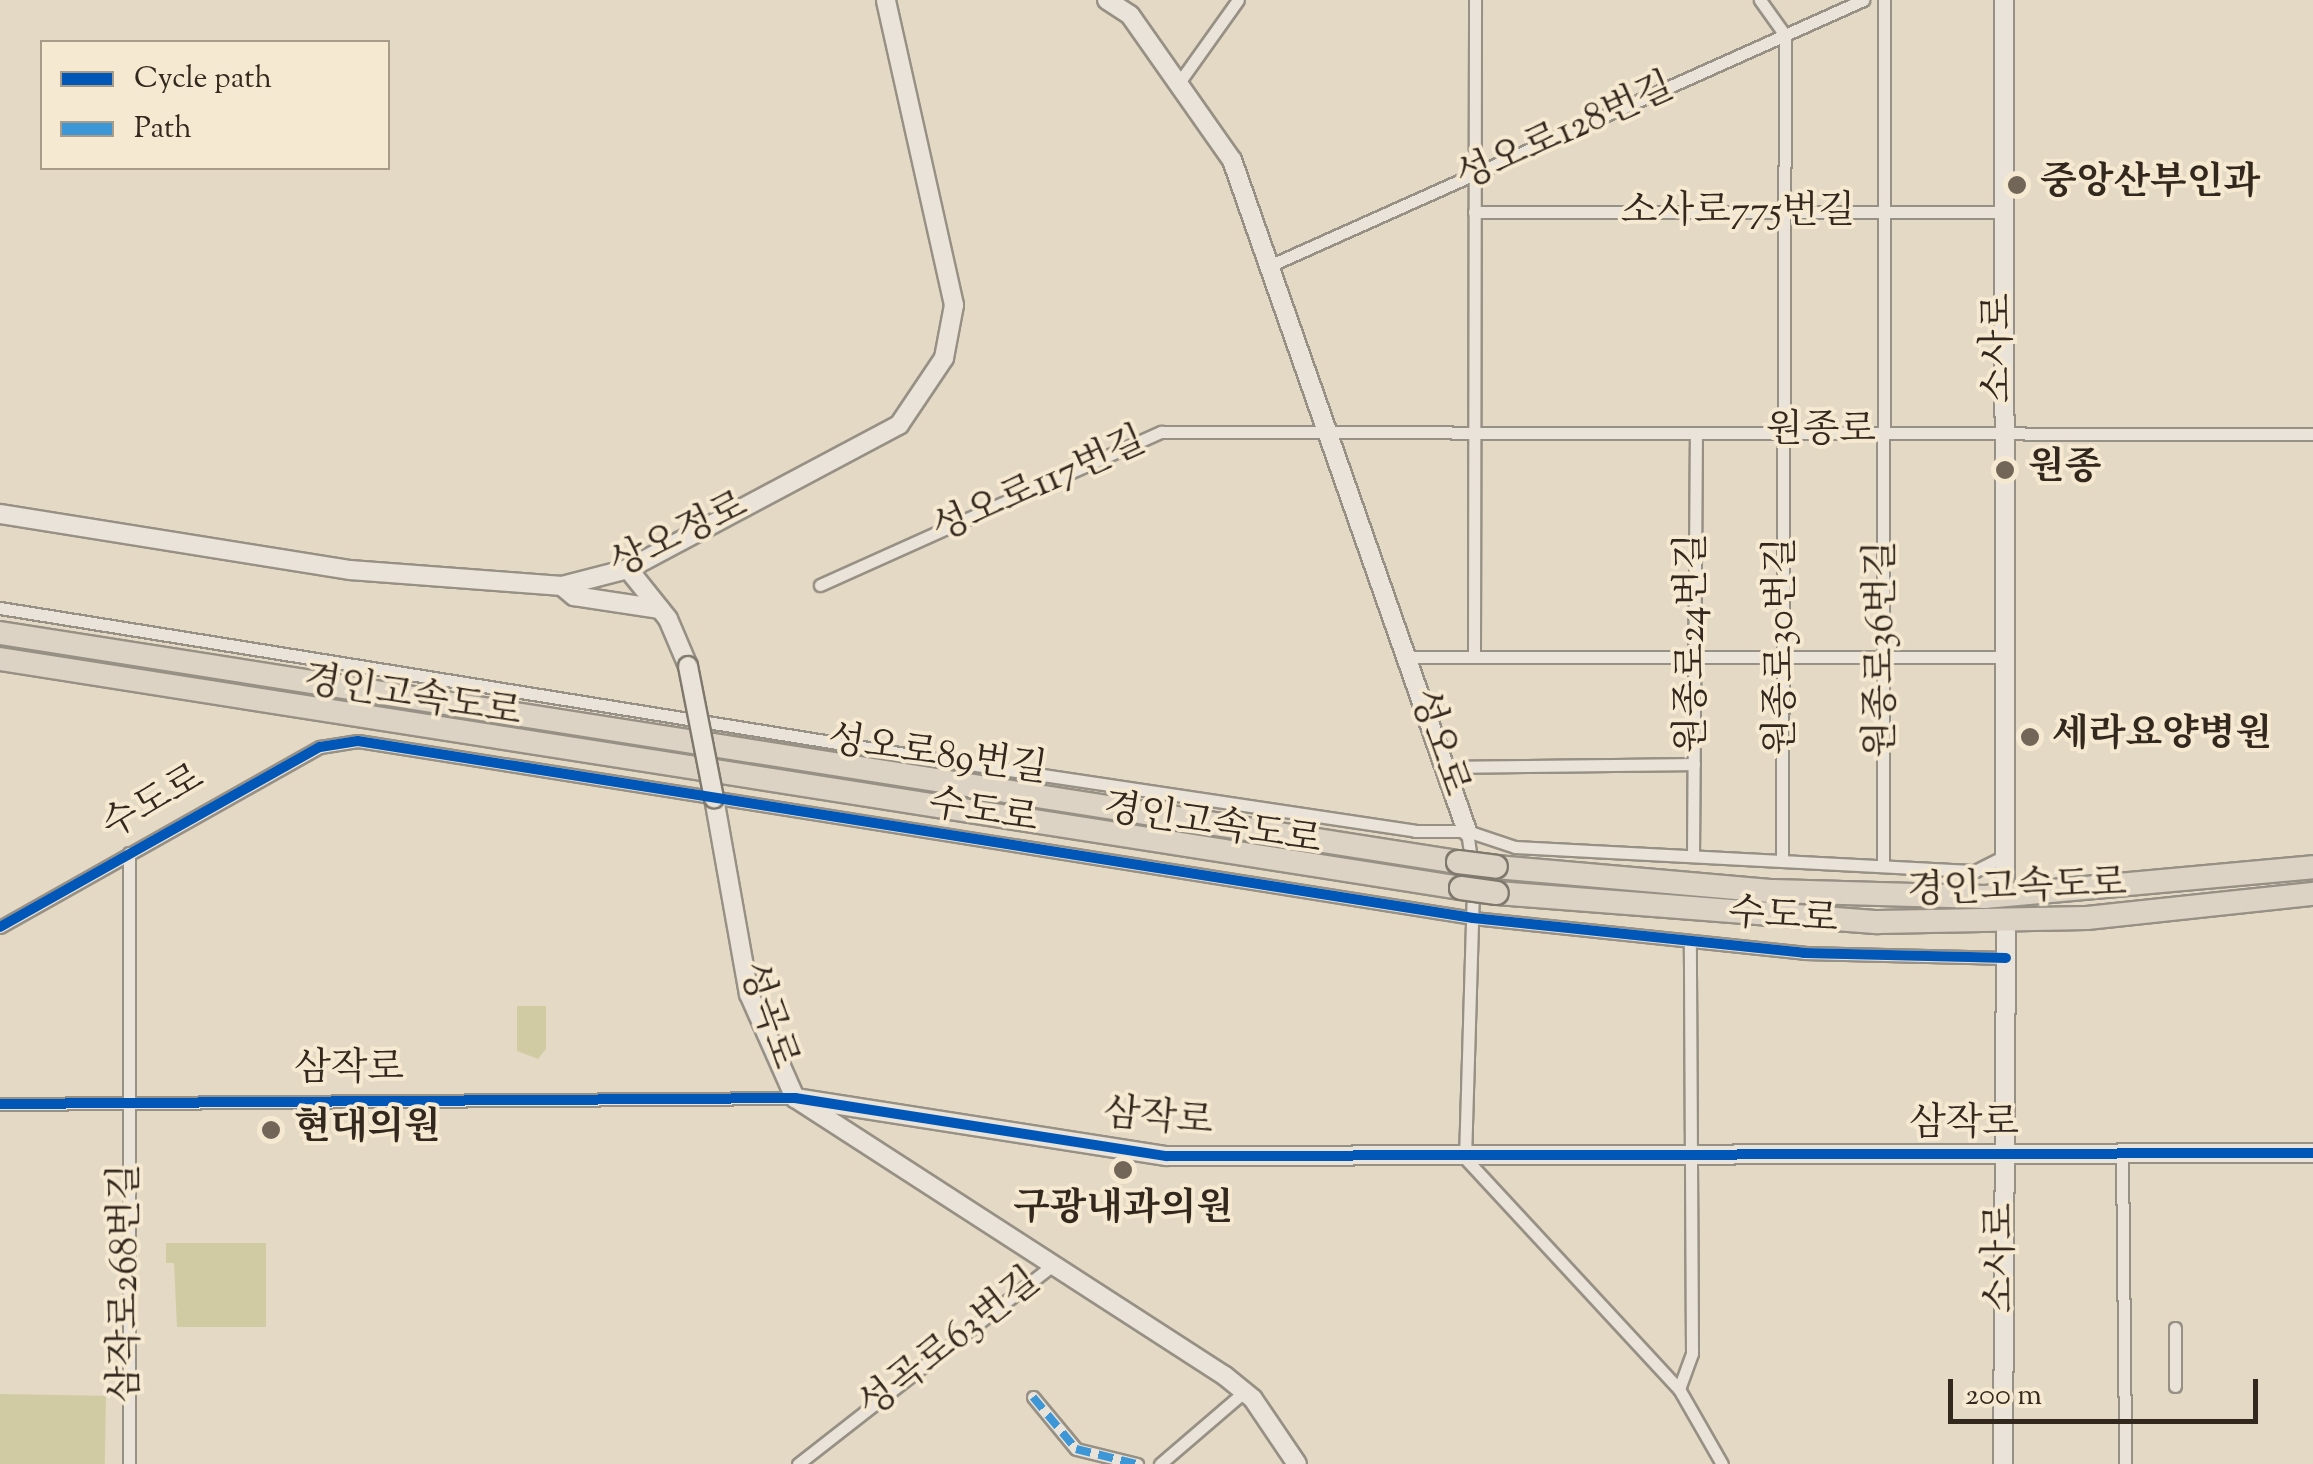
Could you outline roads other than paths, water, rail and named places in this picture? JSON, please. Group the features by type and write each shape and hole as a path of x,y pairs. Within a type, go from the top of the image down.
{"highway":[{"name":"경인고속도로","path":"0,633 1496,867 1773,891 1985,897 2313,867"},
{"name":"경인고속도로","path":"0,659 1497,893 1878,922 2087,918 2313,894"}],"street":[{"name":"상오정로","path":"0,514 350,570 562,586 628,569 899,425 944,358 954,304 952,276 886,0"},
{"name":"성오로","path":"1108,0 1130,15 1232,160 1467,831 1472,918 1465,1158"},
{"path":"1178,84 1238,0"},
{"path":"1474,657 1476,0"},
{"path":"1760,0 1784,36"},
{"name":"성오로128번길","path":"1269,266 1863,0"},
{"name":"원종로36번길","path":"1883,866 1884,0"},
{"name":"소사로","path":"2004,0 2001,433 2005,876"},
{"name":"원종로30번길","path":"1782,860 1784,36"},
{"name":"소사로775번길","path":"1474,212 2002,212"},
{"name":"성오로117번길","path":"820,585 1161,432 1329,432"},
{"name":"원종로","path":"1329,432 2313,434"},
{"name":"원종로24번길","path":"1693,854 1696,433"},
{"name":"성곡로","path":"628,569 660,610 688,666 750,994 796,1098 1056,1262 1244,1392 1297,1464"},
{"path":"562,586 574,596 660,610"},
{"name":"성오로89번길","path":"0,608 704,722 1415,831 1467,831 1514,847 1975,872 2005,856"},
{"path":"1408,657 2003,656"},
{"name":"수도로","path":"0,927 320,747 358,741 1472,918 1804,953 2006,958"},
{"path":"1446,766 1694,764"},
{"name":"삼작로268번길","path":"129,853 129,1464"},
{"name":"소사로","path":"2003,1464 2006,931"},
{"path":"1679,1389 1692,1353 1690,943"},
{"name":"삼작로","path":"0,1104 796,1098 1166,1156 2313,1153"},
{"path":"2122,1155 2125,1464"},
{"path":"1465,1158 1679,1389 1722,1464"},
{"name":"성곡로63번길","path":"798,1464 1056,1262"},
{"path":"2175,1328 2175,1386"},
{"path":"1160,1464 1244,1392"},
{"path":"1033,1397 1076,1449 1137,1464"}],"place":[{"name":"중앙산부인과","path":"2017,185"},
{"name":"원종","path":"2005,470"},
{"name":"세라요양병원","path":"2030,737"},
{"name":"현대의원","path":"271,1130"},
{"name":"구광내과의원","path":"1123,1170"}]}
